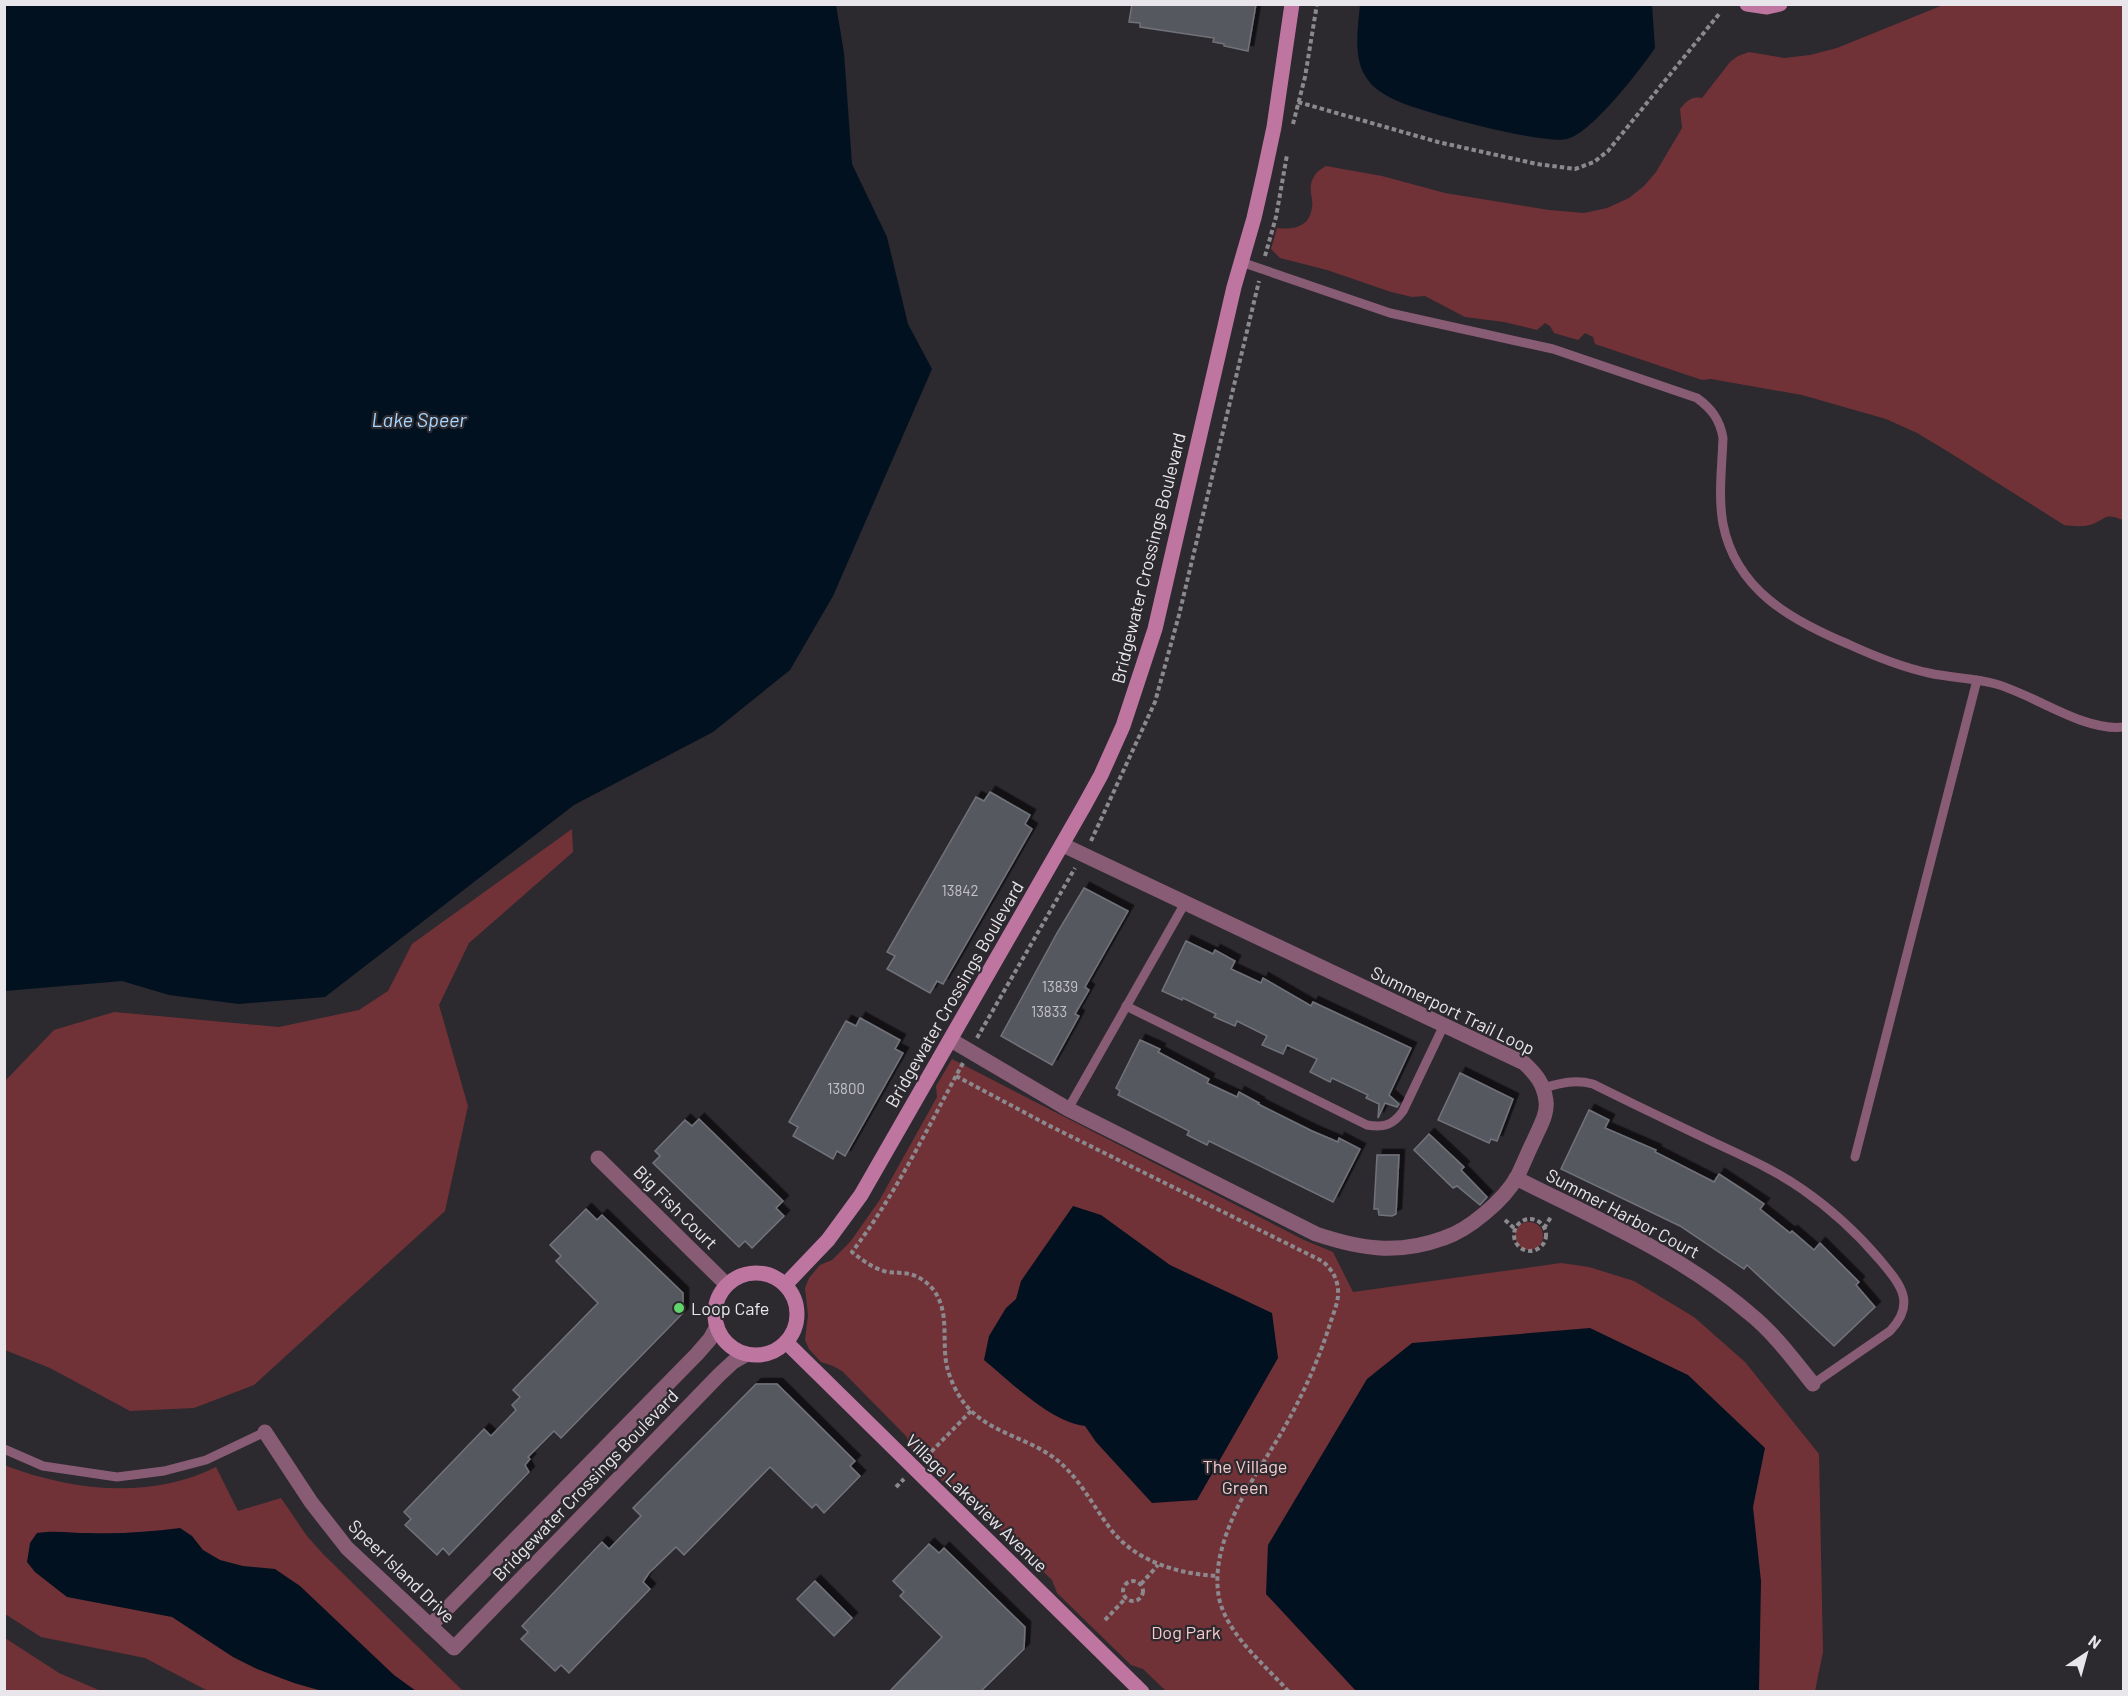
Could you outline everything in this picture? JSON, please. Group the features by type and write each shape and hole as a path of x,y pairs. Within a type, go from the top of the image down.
{"street":[{"name":"Bridgewater Crossings Boulevard","path":"785,1285 828,1240 855,1204 1063,845 1101,775 1123,726 1155,628 1241,262 1254,218 1274,127 1292,4"},
{"path":"1746,4 1767,7 1780,4"},
{"name":"Summerport Trail Loop","path":"1063,845 1524,1063 1537,1075 1543,1088"},
{"path":"951,1040 1068,1109 1316,1233 1344,1244 1372,1249 1424,1244 1447,1237 1491,1207 1516,1178 1543,1120 1546,1104 1543,1088"},
{"name":"Big Fish Court","path":"598,1158 727,1285"},
{"name":"Summer Harbor Court","path":"1516,1178 1641,1240 1719,1288 1751,1314 1779,1342 1813,1384"},
{"path":"756,1273 776,1278 785,1285 791,1293 797,1314 796,1324 786,1342 768,1353 747,1354 728,1344 717,1326 716,1304 727,1285 745,1274 756,1273"},
{"name":"Bridgewater Crossings Boulevard","path":"430,1626 697,1354 710,1339 717,1326"},
{"name":"Village Lakeview Avenue","path":"786,1342 1142,1692"},
{"name":"Bridgewater Crossings Boulevard","path":"454,1648 718,1375 747,1354"},
{"name":"Speer Island Drive","path":"265,1432 310,1502 347,1548 454,1648"}],"lane":[{"path":"1241,262 1414,320 1553,350 1697,398 1713,412 1723,438 1721,505 1723,524 1736,559 1757,590 1770,602 1803,624 1876,657 1930,674 1977,680 2019,692 2086,722 2109,728 2124,727"},
{"path":"1855,1157 1977,680"},
{"path":"1068,1109 1185,903"},
{"path":"1126,1006 1367,1125 1379,1127 1397,1120 1403,1111 1444,1025"},
{"path":"1543,1088 1570,1081 1593,1084 1762,1165 1802,1189 1839,1217 1870,1249 1899,1284 1904,1297 1904,1309 1899,1322 1890,1331 1813,1384"},
{"path":"4,1449 43,1466 117,1477 164,1471 206,1460 265,1432"}],"path":[{"path":"1298,102 1438,142 1538,164 1575,169 1594,162 1608,151 1719,14"},
{"path":"1218,1576 1197,1575 1158,1565 1120,1540 1073,1474 1054,1458 1012,1435 993,1428 971,1411 958,1393 947,1366 941,1301 931,1287 918,1276 890,1273 875,1268 852,1252 872,1226 956,1076 1048,1125 1322,1261 1335,1274 1338,1297 1325,1339 1289,1418 1240,1502 1220,1553 1218,1576 1220,1601 1228,1620 1243,1641 1289,1692"},
{"path":"1544,1228 1551,1217"},
{"path":"1505,1220 1515,1229"},
{"path":"1526,1220 1536,1221 1546,1233 1544,1243 1536,1250 1520,1248 1516,1244 1515,1229 1518,1224 1526,1220"},
{"path":"896,1487 971,1411"},
{"path":"1141,1584 1158,1565"},
{"path":"1128,1582 1141,1584 1144,1591 1141,1599 1133,1602 1126,1598 1123,1590 1128,1582"},
{"path":"1105,1620 1126,1598"}],"green space":[{"path":"1943,5 2123,5 2123,520 2108,516 2090,525 2064,525 1917,433 1886,419 1802,395 1711,379 1702,380 1595,344 1593,337 1585,333 1578,340 1554,333 1545,323 1537,330 1504,322 1465,317 1425,296 1412,297 1391,292 1327,270 1280,258 1271,249 1277,228 1295,228 1308,219 1312,207 1312,180 1317,172 1326,166 1382,176 1445,193 1549,210 1584,213 1607,208 1629,198 1644,186 1656,172 1682,128 1680,109 1690,100 1702,98 1730,62 1738,56 1749,52 1784,58 1810,55 1837,48"},
{"path":"572,829 573,852 469,943 439,1005 468,1106 445,1211 254,1385 194,1408 130,1411 50,1368 5,1350 5,1081 54,1030 114,1012 279,1027 359,1010 388,991 412,944"},
{"name":"The Village Green","path":"952,1059 1304,1240 1333,1252 1353,1292 1561,1263 1589,1267 1634,1281 1694,1317 1745,1362 1819,1454 1823,1652 1815,1691 1166,1691 1143,1669 1131,1665 1057,1593 1052,1580 973,1504 961,1499 913,1453 906,1436 842,1371 821,1362 809,1349 805,1340 808,1315 805,1288 809,1278 820,1265 832,1260 850,1242 879,1201 937,1097 936,1086"},
{"path":"1529,1222 1539,1226 1543,1236 1539,1246 1529,1250 1519,1246 1515,1236 1519,1226"},
{"path":"4,1465 57,1481 111,1488 138,1488 165,1484 216,1467 238,1511 281,1498 307,1536 323,1554 463,1691 208,1691 145,1658 41,1637 5,1614"},
{"path":"5,1638 59,1673 101,1691 5,1691"}],"water":[{"name":"Lake Speer","path":"5,4 836,5 844,53 852,164 887,237 908,324 932,369 833,596 790,670 713,732 574,805 325,997 239,1004 169,995 122,981 5,991"},
{"path":"1360,5 1652,5 1655,48 1615,100 1577,134 1567,139 1554,140 1533,137 1428,112 1393,99 1376,88 1363,72 1358,54 1357,34"},
{"path":"1073,1206 1101,1215 1170,1265 1272,1313 1278,1358 1197,1500 1152,1503 1096,1442 1085,1426 1072,1423 1045,1409 984,1360 989,1336 1006,1308 1016,1299 1021,1281"},
{"path":"1590,1328 1688,1375 1765,1448 1753,1507 1761,1581 1759,1691 1356,1691 1266,1594 1268,1545 1367,1379 1412,1343"},
{"path":"180,1528 192,1536 203,1550 220,1560 243,1566 275,1569 300,1586 394,1675 416,1691 322,1691 294,1683 233,1657 172,1617 67,1597 35,1572 27,1562 30,1543 37,1533 123,1533"}],"building":[{"path":"1132,4 1256,4 1248,51 1213,42 1214,38 1140,27 1140,23 1129,22"},
{"path":"990,792 1030,815 1025,824 1032,829 943,984 937,981 930,993 887,969 895,956 887,952 976,797 984,801"},
{"path":"1084,888 1128,911 1085,987 1089,990 1075,1014 1079,1016 1052,1065 1001,1036"},
{"path":"1186,941 1213,954 1215,950 1235,961 1231,969 1261,983 1263,978 1311,1006 1313,1002 1411,1048 1389,1095 1399,1104 1397,1107 1385,1103 1378,1118 1379,1104 1366,1098 1368,1095 1332,1078 1330,1082 1310,1072 1317,1059 1287,1045 1283,1054 1262,1045 1267,1036 1237,1021 1235,1026 1214,1017 1216,1014 1162,991"},
{"path":"860,1018 900,1040 895,1049 903,1053 845,1156 837,1151 833,1159 793,1136 798,1127 789,1122 846,1021 856,1026"},
{"path":"1140,1040 1160,1049 1158,1052 1209,1079 1207,1083 1237,1097 1239,1092 1312,1131 1338,1142 1339,1138 1360,1149 1333,1202 1209,1141 1207,1145 1187,1135 1189,1131 1118,1095 1120,1091 1116,1088"},
{"path":"1460,1073 1513,1099 1497,1141 1491,1139 1489,1143 1438,1120"},
{"path":"1589,1110 1609,1120 1605,1128 1656,1150 1655,1152 1714,1182 1719,1174 1764,1204 1760,1209 1790,1233 1792,1231 1814,1250 1820,1243 1859,1282 1856,1285 1875,1307 1834,1346 1747,1265 1744,1269 1680,1226 1561,1169"},
{"path":"699,1119 783,1201 776,1208 784,1216 752,1248 745,1241 739,1247 653,1163 660,1156 655,1151 685,1120 692,1126"},
{"path":"1429,1134 1464,1167 1461,1170 1487,1197 1480,1205 1457,1186 1453,1188 1414,1150"},
{"path":"1377,1155 1399,1155 1396,1214 1392,1216 1379,1215 1378,1209 1374,1209"},
{"path":"586,1209 597,1220 602,1215 683,1293 683,1313 561,1438 554,1431 528,1457 530,1459 525,1465 529,1472 449,1555 443,1548 437,1555 405,1525 411,1519 404,1512 484,1429 491,1436 516,1410 512,1405 520,1397 513,1390 598,1303 556,1261 561,1256 550,1245"},
{"path":"756,1384 777,1384 855,1461 850,1466 860,1476 824,1513 816,1504 812,1508 770,1467 684,1555 676,1547 649,1573 643,1582 650,1589 569,1673 561,1665 555,1671 521,1639 528,1632 522,1626 602,1542 609,1549 641,1516 633,1508"},
{"path":"929,1544 939,1553 944,1548 1025,1627 1024,1649 980,1692 889,1692 942,1637 900,1596 904,1592 893,1581"},
{"path":"815,1581 852,1618 834,1636 797,1599"}],"place":[{"name":"Loop Cafe","path":"679,1308"}],"park label":[{"name":"Dog Park","path":"1186,1632"}]}
